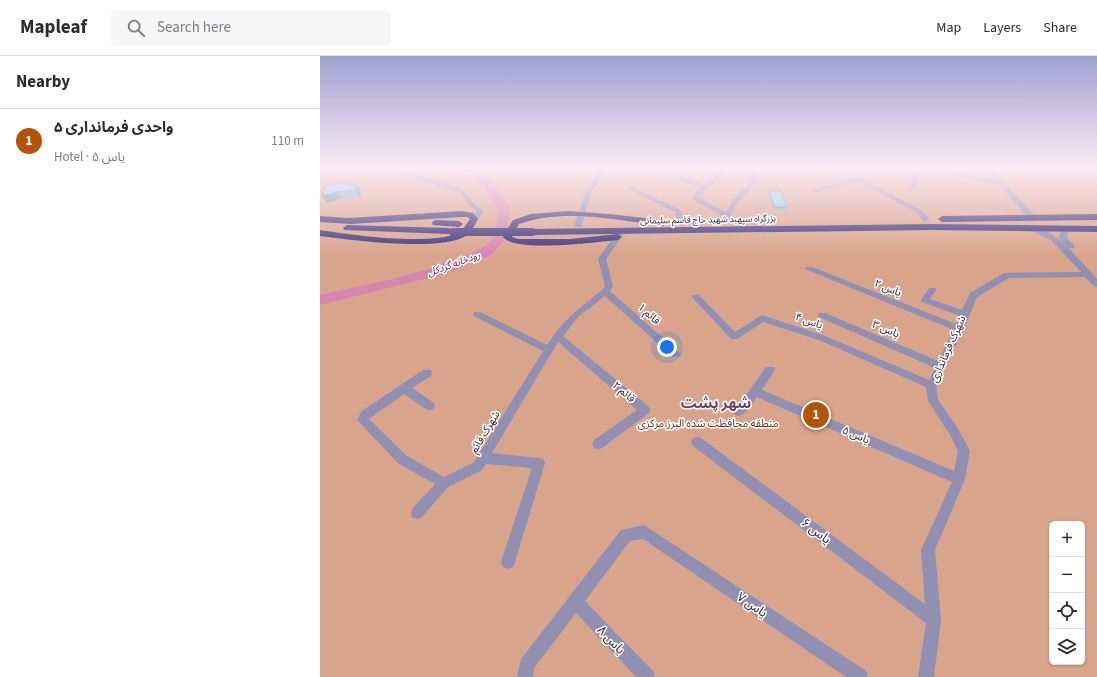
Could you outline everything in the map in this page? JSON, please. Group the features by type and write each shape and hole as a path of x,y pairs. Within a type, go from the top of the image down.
{"highway":[{"path":"320,233 378,238 436,240 454,238 463,235 474,219 470,215 462,214 422,218 344,221"},
{"path":"620,234 570,242 517,242 507,237 516,222 522,219 546,215 582,215 664,227"},
{"name":"بزرگراه سپهبد شهید حاج قاسم سلیمانی","path":"320,227 453,232 578,225 664,227 886,227 1033,223 1097,217"},
{"name":"بزرگراه سپهبد شهید حاج قاسم سلیمانی","path":"320,219 459,224 620,234 682,223 725,218 926,219 1033,223 1065,228 1097,228"}],"street":[{"path":"467,198 473,206 481,211 474,219"},
{"path":"578,225 587,198"},
{"path":"651,198 678,211 682,223"},
{"path":"696,198 725,218 734,202 738,198"},
{"path":"894,198 920,212 926,219"},
{"path":"1012,198 1033,223 1054,238 1093,274"},
{"path":"462,214 470,210 473,206"},
{"path":"1065,228 1063,238 1093,274 1097,284"},
{"path":"605,292 609,286 602,259 620,234"},
{"name":"یاس ۲","path":"809,269 959,329"},
{"name":"شهرک فرمانداری","path":"926,677 934,620 928,550 959,479 964,451 953,430 933,401 931,385 959,329 973,295 1007,275 1093,274"},
{"path":"932,290 925,300 964,314"},
{"name":"شهرک قائم","path":"444,483 478,466 557,336 576,314 605,292"},
{"name":"قائم ۱","path":"605,292 676,354"},
{"name":"یاس ۴","path":"696,297 734,337 762,318 822,338 931,385"},
{"path":"477,314 548,350"},
{"name":"یاس ۳","path":"822,315 941,366"},
{"name":"قائم ۲","path":"557,336 645,410 598,444"},
{"path":"739,412 770,370"},
{"path":"417,513 444,483 403,460 363,420 366,414 427,372"},
{"path":"404,388 430,406"},
{"name":"یاس ۵","path":"755,392 959,479"},
{"name":"یاس ۶","path":"697,442 934,620"},
{"path":"484,458 539,463 508,562"},
{"name":"یاس ۷","path":"576,603 626,535 644,532 860,677"},
{"path":"526,671 576,603"},
{"name":"یاس ۸","path":"576,603 647,677"}],"green space":[{"name":"منطقه محافظت شده البرز مرکزی","path":"320,198 1097,198 1097,677 320,677"}],"building":[{"path":"771,198 784,198 787,207 774,207"}],"waterway":[{"name":"رودخانه گردکل","path":"320,300 439,271 486,252 500,238 504,209 497,198"}],"place":[{"name":"۵ واحدی فرمانداری","path":"816,415"}],"district":[{"name":"شهر پشت","path":"716,403"}]}
